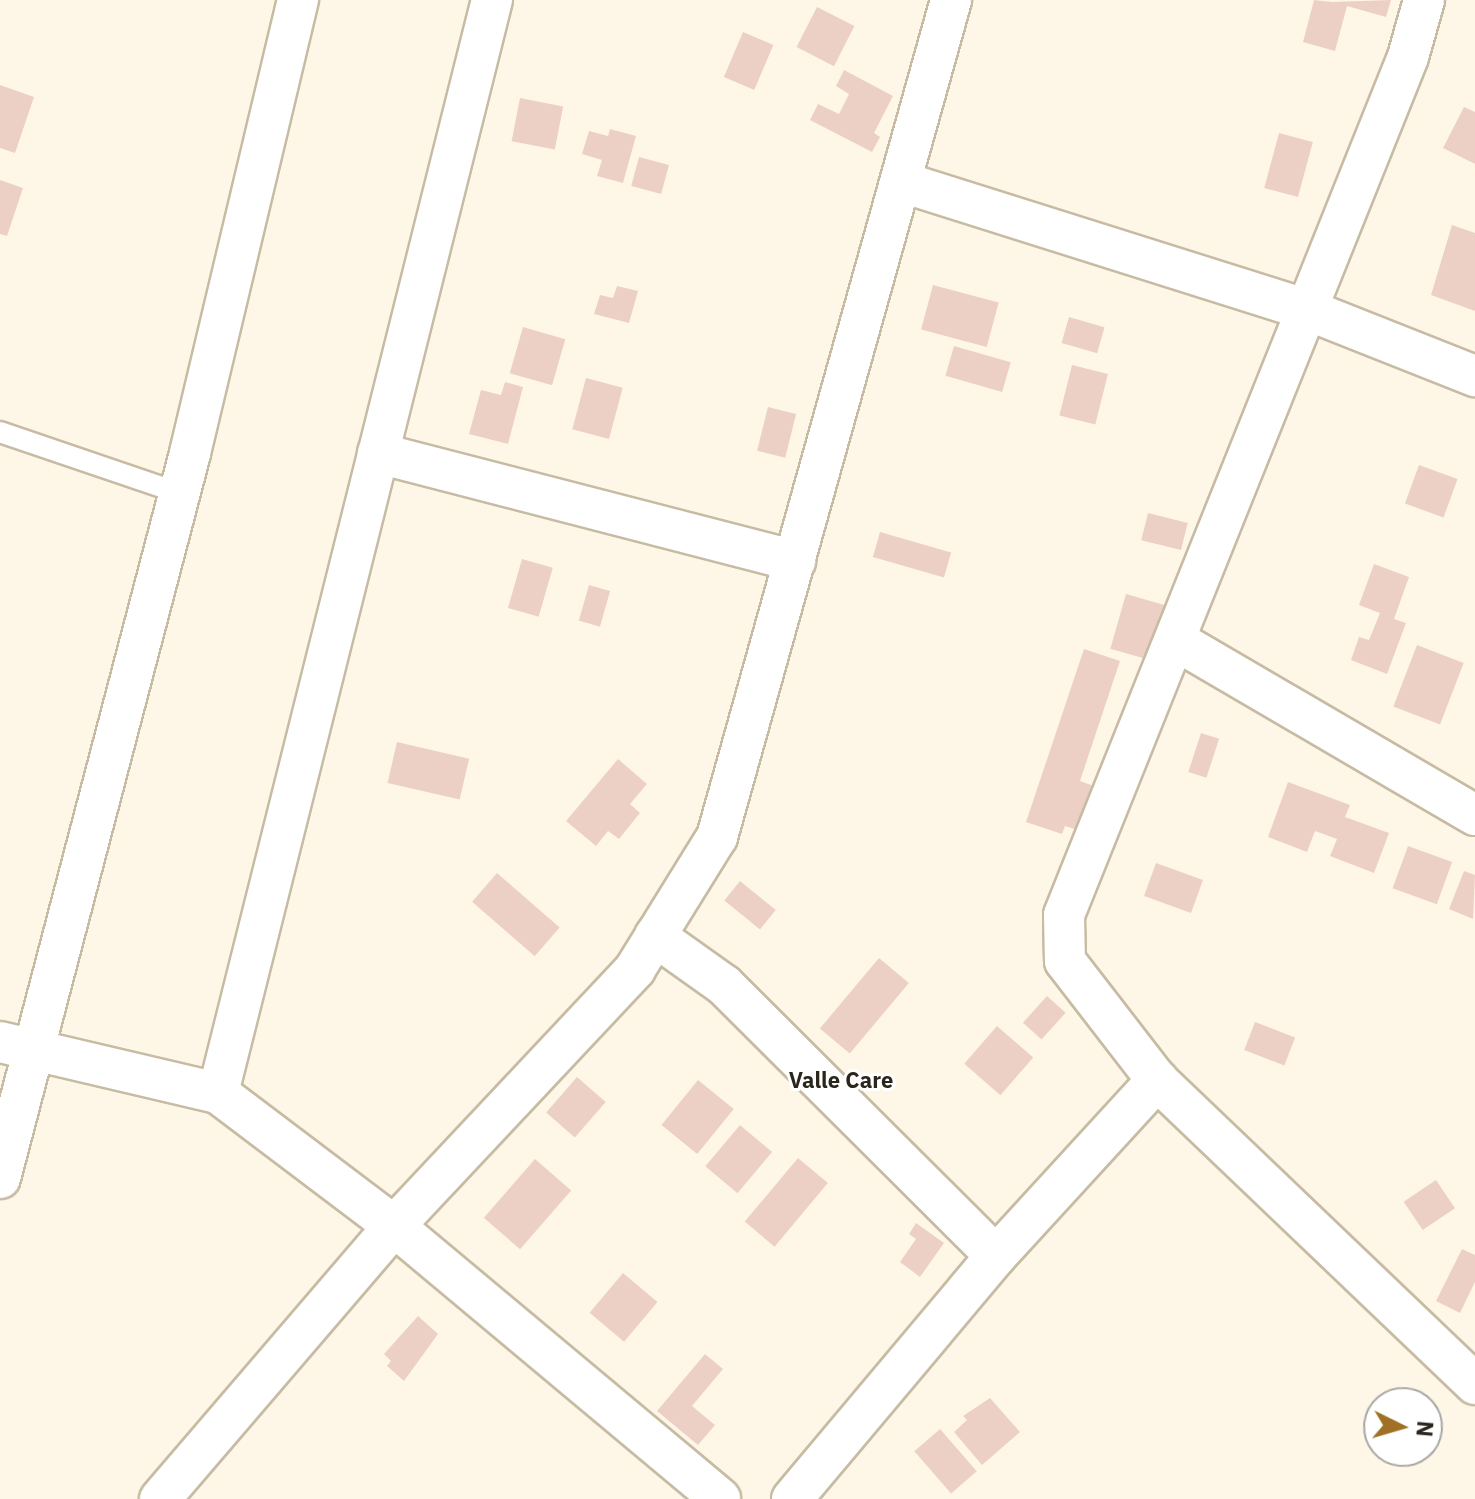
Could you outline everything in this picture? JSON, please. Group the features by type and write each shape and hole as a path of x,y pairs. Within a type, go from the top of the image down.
{"street":[{"path":"0,1178 15,1046 179,493 298,0"},
{"path":"218,1093 492,0"},
{"path":"160,1499 394,1226 635,969 717,837 951,0"},
{"path":"1424,0 1408,57 1177,641 1064,915 1065,961 1157,1080 1475,1384"},
{"path":"902,182 1308,310 1475,376"},
{"path":"378,453 795,561"},
{"path":"1177,641 1475,815"},
{"path":"655,936 724,985 996,1256"},
{"path":"15,1046 218,1093 394,1226 720,1499"},
{"path":"792,1499 996,1256 1157,1080"}],"lane":[{"path":"0,432 179,493"}],"building":[{"path":"1314,0 1391,0 1386,17 1347,6 1335,51 1303,42"},
{"path":"817,7 854,26 834,66 797,47"},
{"path":"743,32 773,45 754,90 724,77"},
{"path":"844,70 893,96 874,133 880,137 872,152 810,120 818,104 839,114 849,94 836,86"},
{"path":"0,85 34,97 15,153 0,148"},
{"path":"520,98 563,106 555,150 512,141"},
{"path":"1464,107 1475,112 1475,164 1443,148"},
{"path":"610,129 636,136 623,183 597,176 602,160 582,154 589,131 608,136"},
{"path":"1279,133 1313,142 1298,197 1264,188"},
{"path":"639,157 669,165 661,194 631,186"},
{"path":"0,180 23,188 7,236 0,234"},
{"path":"1452,225 1475,233 1475,311 1431,295"},
{"path":"933,285 999,303 987,347 921,329"},
{"path":"617,286 638,291 629,323 594,314 600,295 613,298"},
{"path":"1069,317 1105,327 1097,353 1062,343"},
{"path":"523,327 565,339 552,385 510,373"},
{"path":"954,346 1011,362 1002,392 945,376"},
{"path":"1072,365 1108,374 1095,424 1059,415"},
{"path":"586,378 623,388 609,439 572,429"},
{"path":"505,382 523,387 508,444 469,434 481,390 501,395"},
{"path":"768,407 796,414 785,458 757,451"},
{"path":"1419,465 1458,479 1444,518 1405,504"},
{"path":"1148,513 1188,523 1181,550 1141,540"},
{"path":"880,532 951,552 944,577 873,557"},
{"path":"522,559 553,568 539,617 508,608"},
{"path":"1374,564 1409,577 1394,619 1406,623 1387,674 1351,660 1359,637 1369,640 1380,613 1359,605"},
{"path":"589,585 610,591 600,627 579,621"},
{"path":"1126,594 1164,605 1149,660 1110,649"},
{"path":"1417,645 1464,663 1440,725 1393,707"},
{"path":"1084,649 1120,661 1080,781 1102,789 1087,833 1065,826 1062,834 1026,822"},
{"path":"1201,733 1219,739 1206,778 1188,772"},
{"path":"397,742 469,759 460,800 388,783"},
{"path":"618,759 647,784 630,804 640,813 619,839 608,831 596,846 566,821"},
{"path":"1288,782 1350,805 1345,817 1389,833 1374,873 1330,856 1337,839 1315,831 1307,852 1268,837"},
{"path":"1408,846 1452,862 1437,904 1393,888"},
{"path":"1156,863 1203,880 1191,913 1144,896"},
{"path":"1464,871 1475,875 1473,919 1449,909"},
{"path":"497,873 560,927 535,956 472,902"},
{"path":"740,881 776,910 760,929 724,900"},
{"path":"879,958 909,983 850,1054 820,1028"},
{"path":"1047,996 1066,1013 1041,1039 1023,1023"},
{"path":"1255,1022 1295,1037 1284,1065 1244,1050"},
{"path":"997,1026 1033,1057 1000,1095 964,1064"},
{"path":"577,1077 606,1102 575,1137 546,1112"},
{"path":"698,1080 734,1109 697,1154 661,1125"},
{"path":"740,1125 772,1152 737,1193 705,1166"},
{"path":"798,1158 828,1183 775,1247 745,1222"},
{"path":"535,1159 571,1190 520,1249 484,1218"},
{"path":"1436,1180 1455,1208 1423,1230 1404,1202"},
{"path":"916,1223 944,1243 920,1277 900,1262 916,1239 909,1234"},
{"path":"1462,1249 1475,1255 1475,1282 1460,1313 1436,1301"},
{"path":"623,1273 657,1302 624,1342 590,1313"},
{"path":"418,1316 438,1334 404,1381 387,1366 391,1361 384,1354"},
{"path":"705,1354 723,1369 692,1406 715,1425 698,1445 657,1411"},
{"path":"990,1398 1020,1432 982,1465 954,1432 967,1420 963,1416"},
{"path":"940,1429 977,1471 951,1494 914,1451"}],"district":[{"name":"Valle Care","path":"841,1080"}]}
